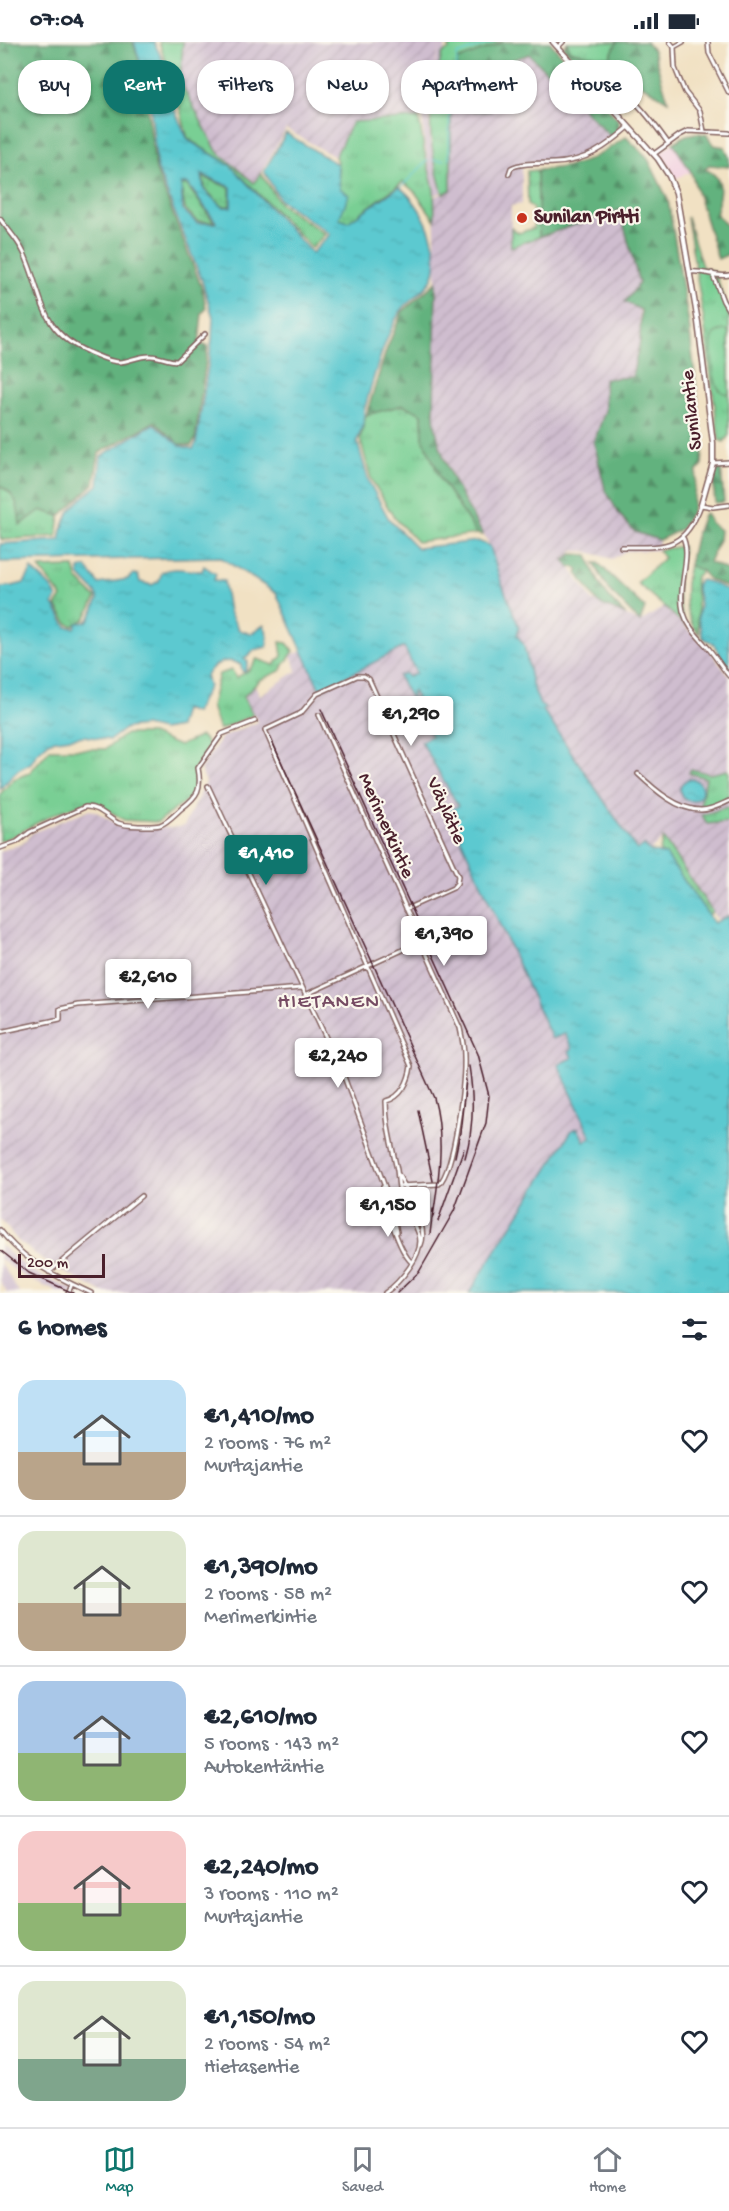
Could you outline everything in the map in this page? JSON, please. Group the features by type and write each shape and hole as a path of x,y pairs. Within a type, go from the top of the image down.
{"street":[{"name":"Sunilantie","path":"553,42 569,60"},
{"path":"558,47 562,42"},
{"path":"670,42 674,47 675,68 685,92 700,111 704,131"},
{"path":"674,47 683,42"},
{"path":"708,42 709,53 729,93"},
{"path":"643,110 668,143"},
{"name":"Sunilantie","path":"617,114 654,154 669,176 676,193 690,272 714,448 701,505"},
{"path":"509,174 512,168 519,165 561,163 586,158 609,145 629,127"},
{"path":"654,154 688,131 729,133"},
{"path":"0,219 12,233 23,252 44,312 54,328 71,345 102,358 119,362 151,355 166,361 177,361 205,334"},
{"path":"690,272 704,270 724,276 729,275"},
{"path":"712,273 729,311"},
{"path":"712,463 729,462"},
{"path":"621,546 668,545 682,536 694,522 701,505 713,507 729,505"},
{"path":"682,536 687,548 681,584 684,612 694,634 729,676"},
{"name":"Väylätie","path":"367,967 265,730 301,713 316,694 357,676 369,679 458,876 457,884 453,888 406,909"},
{"name":"Merimerkintie","path":"319,715 460,1028 464,1057 463,1072 455,1142 449,1166 439,1185 399,1186"},
{"path":"0,848 17,842 30,832 85,807 92,806 119,824 160,825 194,799 199,789 198,768 222,734 255,721"},
{"path":"638,774 661,793 690,808 705,809 729,801"},
{"path":"208,786 343,1074 394,1214 397,1232"},
{"path":"304,995 421,942"},
{"path":"367,967 411,1066 406,1085 393,1099 386,1101 386,1124 400,1195 420,1239 419,1249"},
{"path":"0,1032 60,1019 60,1009 78,1005 302,988"},
{"path":"385,1293 399,1281 423,1242 423,1234 413,1202 397,1172"},
{"path":"382,1180 385,1200 405,1256 412,1263"},
{"path":"49,1272 141,1196"},
{"path":"0,1230 23,1255 49,1272 91,1293"},
{"path":"68,1293 72,1284"}],"shaded area":[{"path":"183,42 441,42 436,60 401,60 401,114 420,114 419,118 352,122 335,157 286,129 255,183 217,151 197,114 294,114 294,60 197,60 197,113 185,90 185,60 182,60"},
{"path":"441,42 447,42 441,60 436,60"},
{"path":"529,54 535,60 512,60"},
{"path":"537,62 549,74 549,114 588,114 612,138 600,148 574,159 522,163 522,204 511,206 511,247 620,210 639,283 640,341 632,377 604,379 605,411 594,442 635,532 659,540 658,550 626,551 612,559 585,551 571,551 572,554 565,560 592,600 640,622 664,607 708,648 729,676 729,914 718,920 663,838 650,851 644,845 637,849 543,709 546,707 540,705 532,684 525,645 517,635 519,627 490,546 456,486 436,436 434,416 436,282 434,197 451,190 451,114 537,114"},
{"path":"424,114 429,114 430,141 442,192 435,195 424,141"},
{"path":"673,143 691,172 674,179 670,168 659,153"},
{"path":"404,647 416,673 408,678 411,692 413,691 417,698 415,699 424,711 422,712 431,736 421,742 458,807 448,811 552,1039 565,1033 572,1050 572,1058 558,1065 591,1138 584,1141 572,1130 469,1293 103,1293 49,1264 18,1241 0,1219 0,851 22,844 32,833 88,810 95,811 120,826 172,828 184,826 206,782 200,769 222,737 258,722 237,685 248,673 260,695 297,671 291,655 303,651 321,690"},
{"path":"0,1245 26,1267 81,1293 60,1293 26,1278 0,1259"},
{"path":"0,1262 19,1293 7,1293 0,1280"}],"green space":[{"path":"0,42 133,42 139,60 103,60 103,114 148,114 156,170 203,291 206,309 202,313 199,344 208,346 195,440 191,446 179,444 154,422 99,453 94,484 60,516 41,510 20,525 19,512 14,498 0,486"},
{"path":"159,42 183,42 182,60 165,60"},
{"path":"450,42 505,42 457,60 440,60 442,54 449,49"},
{"path":"504,42 550,42 566,60 549,60 549,74 529,54 513,60 457,60"},
{"path":"567,42 617,42 610,57 593,57 570,50"},
{"path":"617,42 646,42 653,50 668,101 643,86 643,60 575,60 563,47 567,43 570,50 575,52 610,57"},
{"path":"185,90 217,151 254,183 261,173 280,204 325,234 312,248 230,165 188,139 181,114 185,114"},
{"path":"431,114 451,114 451,190 443,194 437,174"},
{"path":"588,114 613,114 619,121 619,128 612,138"},
{"path":"419,118 434,190 435,220 415,192 403,182 348,222 339,219 339,178 335,157 352,122"},
{"path":"706,134 714,145 725,147 729,158 729,167 709,165 705,169 717,178 720,188 717,215 729,228 729,254 718,259 691,172 673,143 686,135"},
{"path":"626,137 647,157 668,200 689,324 703,446 702,467 697,471 692,511 680,530 659,540 635,532 619,514 605,489 594,442 605,411 604,379 632,377 640,341 641,310 625,302 639,283 620,210 539,237 537,170 575,165 594,157"},
{"path":"537,170 539,237 511,247 511,228 519,233 534,228 533,209 528,204 527,171"},
{"path":"203,177 230,188 230,206 222,206 205,189"},
{"path":"186,184 214,222 197,221 185,209 181,186"},
{"path":"687,217 702,267 715,272 729,315 729,435 724,442 719,440 704,321"},
{"path":"436,282 434,416 436,432 452,477 483,535 477,534 440,478 423,438 422,414 403,405 366,415 387,348 402,312"},
{"path":"725,330 729,331 729,395 717,386 712,354 714,335"},
{"path":"403,405 422,414 423,438 441,480 477,534 417,542 393,516 371,479 360,439 366,415"},
{"path":"721,468 724,502 715,503 714,471"},
{"path":"0,486 14,497 21,525 40,510 60,516 57,536 2,540 0,537"},
{"path":"706,513 711,523 720,530 719,540 709,562 729,571 729,588 708,579 702,571 689,565 695,537 703,515"},
{"path":"682,546 678,589 685,625 637,583 664,558 658,550"},
{"path":"572,554 588,555 602,588 626,615 598,603 577,573 579,571 574,567 570,568 564,560"},
{"path":"594,563 598,563 645,608 640,622 608,589"},
{"path":"689,565 702,571 695,577 699,634 693,627 687,610 686,583"},
{"path":"74,567 78,580 96,598 85,619 73,626 68,624 56,606 62,597 39,568"},
{"path":"280,642 287,643 294,651 280,671 260,680 243,697 253,715 219,730 211,706 219,674 232,670 236,678 249,670 257,659 274,665 282,656"},
{"path":"126,734 151,734 179,746 201,736 210,746 195,770 196,784 190,798 158,822 124,820 93,801 58,812 0,841 0,794 14,779 29,773 50,749 105,749"},
{"path":"691,769 710,774 727,770 729,772 729,798 710,806 700,806 706,778 689,773"},
{"path":"729,808 729,822 707,824 702,815"},
{"path":"663,838 712,911 709,916 666,855 659,854"}],"water":[{"path":"134,42 154,42 162,60 139,60"},
{"path":"151,114 176,114 188,140 230,165 312,253 330,234 280,200 264,171 286,133 337,164 340,188 349,195 339,219 348,222 399,187 416,205 430,230 436,258 434,271 426,287 399,313 391,330 374,376 364,411 364,422 357,441 369,482 389,519 417,548 478,541 490,546 519,627 517,635 524,645 532,684 540,705 546,708 543,710 637,850 644,845 650,851 666,855 714,923 729,915 729,1293 469,1293 572,1130 578,1128 584,1141 591,1137 558,1064 572,1058 569,1051 572,1049 565,1034 552,1039 448,811 458,806 421,741 431,736 418,711 421,709 422,712 424,711 420,705 417,710 411,698 417,698 413,691 410,697 398,676 405,673 408,677 416,673 404,647 320,690 276,593 220,557 0,562 0,544 60,540 65,521 72,508 98,485 101,456 153,424 181,446 193,449 196,443 212,340 213,317 202,281 157,168","holes":["202,175 231,187 231,207 222,207 204,190","187,183 216,222 197,223 183,210 181,185"]},
{"path":"204,566 216,574 214,580 224,581 229,612 239,630 251,634 264,625 268,636 267,647 254,650 244,659 248,662 245,672 242,671 241,665 231,662 221,663 212,668 206,676 209,686 195,713 184,709 179,727 162,730 145,726 126,728 110,740 84,736 50,741 37,753 31,763 18,770 0,789 0,587 24,583 32,569 55,594 57,598 53,604 67,627 75,628 77,623 86,622 90,618 98,599 96,593 79,575 79,569 86,567 99,584 128,579 133,574 138,575 140,582 152,585 159,581 162,572 167,570 202,571"},
{"path":"699,580 714,584 729,592 729,668 713,643 703,638 698,618 700,604 696,585"},
{"path":"691,779 699,782 702,790 699,798 691,801 683,798 680,790 683,782"}],"waterway":[{"path":"449,160 450,82 456,81 457,55 493,42"},
{"path":"401,187 428,160"},
{"path":"433,160 444,160"}],"railway":[{"path":"321,709 478,1054 489,1096 486,1123 454,1211 419,1272 397,1293"},
{"path":"270,737 434,1098 440,1143 433,1217"},
{"path":"465,1158 472,1112 469,1066"},
{"path":"455,1157 466,1080"},
{"path":"418,1110 433,1181"},
{"path":"438,1221 464,1148"},
{"path":"430,1234 433,1209"},
{"path":"0,1250 29,1273 73,1293"}],"place":[{"name":"Sunilan Pirtti","path":"522,218"}],"district":[{"name":"HIETANEN","path":"329,1003"}]}
